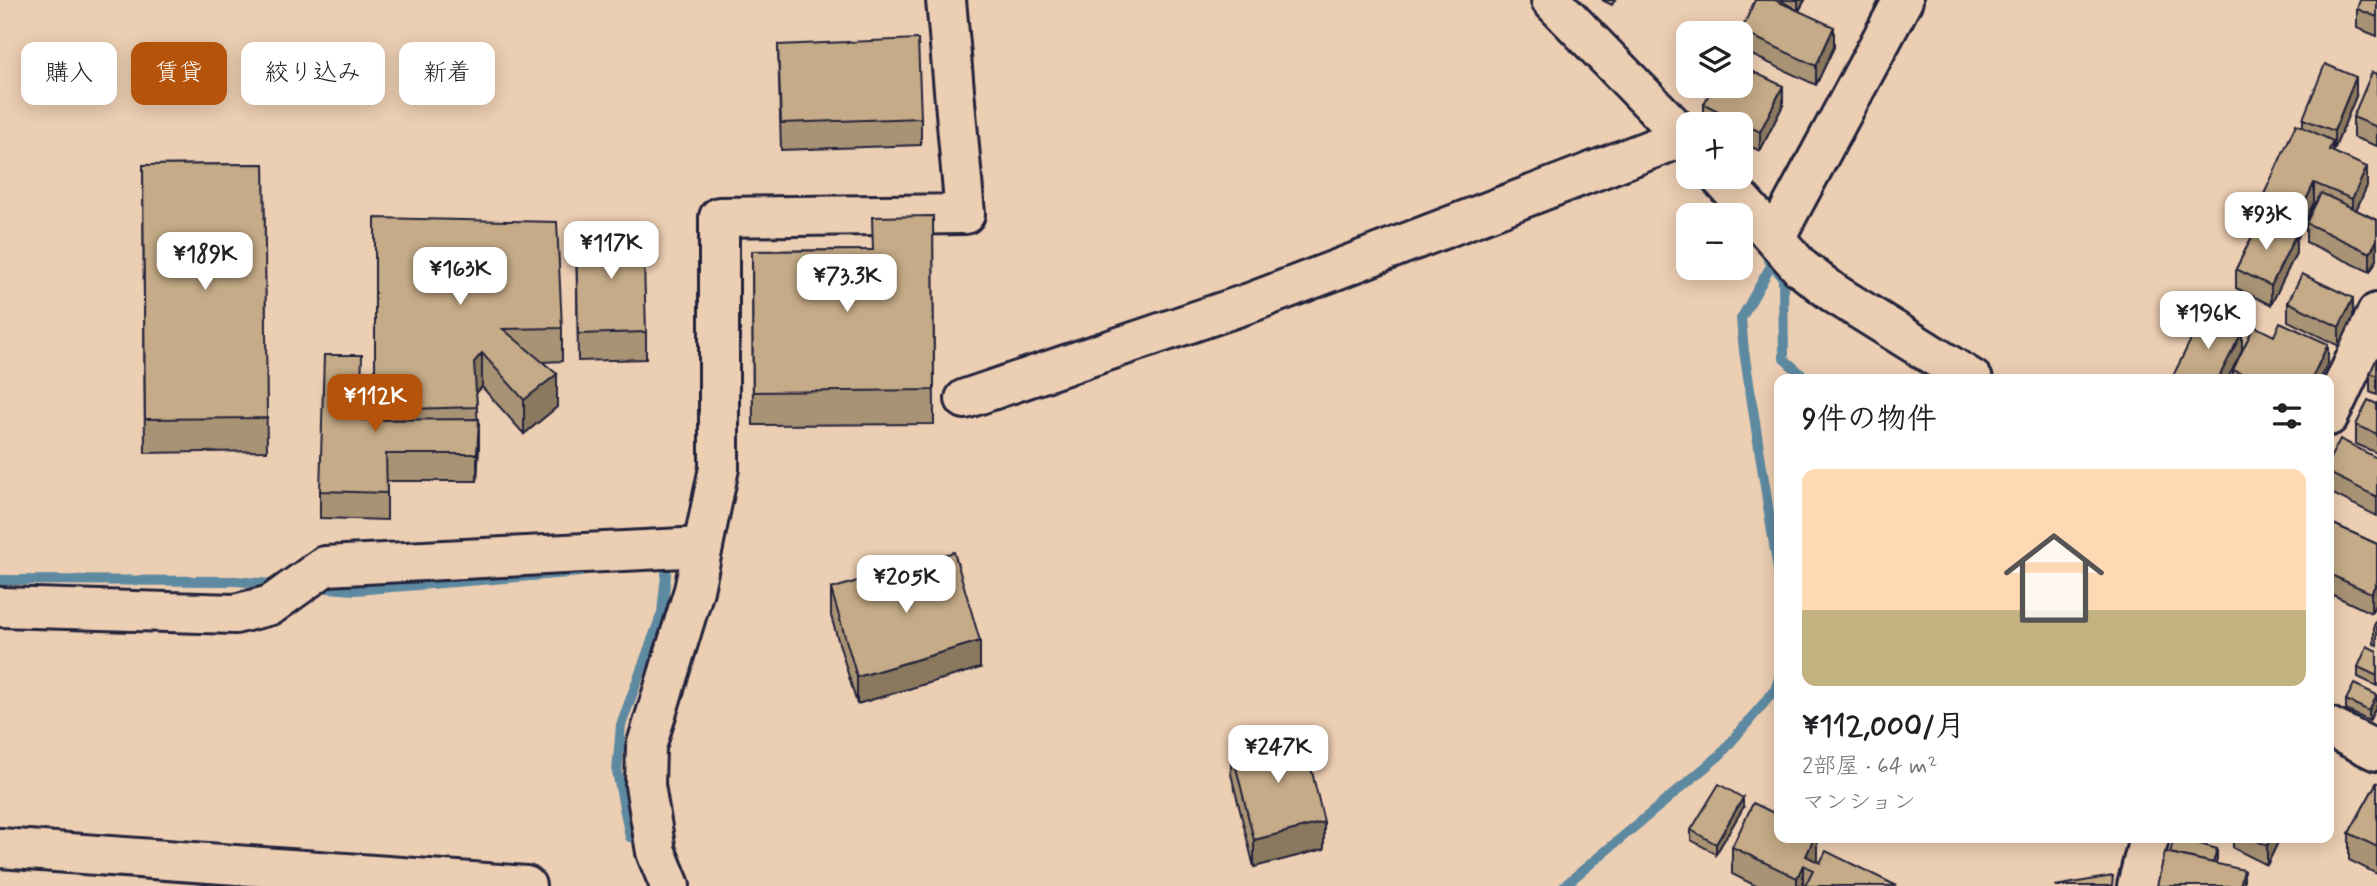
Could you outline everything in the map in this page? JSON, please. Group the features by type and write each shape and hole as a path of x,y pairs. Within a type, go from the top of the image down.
{"street":[{"path":"670,886 656,852 645,785 646,747 694,590 719,468 719,217 965,214 946,0"},
{"path":"965,399 1252,302 1675,142 1551,0"},
{"path":"1775,238 1903,0"},
{"path":"1731,189 1801,268 1835,294 1963,374"},
{"path":"2334,404 2377,313"},
{"path":"0,607 235,614 271,605 325,566 703,547"},
{"path":"2334,730 2377,751"},
{"path":"2137,886 2149,843"},
{"path":"0,848 526,886"}],"building":[{"path":"1755,0 1775,0 1834,27 1816,66 1753,37 1753,21 1746,21"},
{"path":"2360,0 2377,0 2377,17 2357,9"},
{"path":"918,39 921,118 781,123 778,45"},
{"path":"2325,64 2356,77 2334,131 2303,119"},
{"path":"1753,72 1783,86 1760,132 1753,128 1753,112 1720,112 1704,104 1707,98 1753,98"},
{"path":"2372,72 2377,74 2377,127 2353,117"},
{"path":"2296,124 2333,141 2329,150 2367,167 2352,199 2314,183 2297,219 2260,203"},
{"path":"264,164 267,418 145,419 143,165"},
{"path":"2321,193 2377,220 2377,240 2370,253 2306,223"},
{"path":"933,216 934,390 753,392 752,251 873,250 872,217"},
{"path":"2262,217 2296,234 2271,286 2236,269"},
{"path":"375,218 557,222 562,328 503,329 557,374 524,400 482,353 474,362 477,407 375,410"},
{"path":"643,228 646,332 578,334 576,230"},
{"path":"2302,274 2353,298 2339,327 2288,302"},
{"path":"2204,313 2242,332 2221,374 2174,374"},
{"path":"2280,322 2328,344 2314,374 2242,374 2233,370 2254,326 2274,336"},
{"path":"324,355 362,355 360,420 479,419 477,454 386,454 387,493 320,491"},
{"path":"2377,358 2377,376 2370,373"},
{"path":"2368,400 2377,404 2377,434 2356,425"},
{"path":"2340,439 2377,458 2377,497 2334,476 2334,450"},
{"path":"2334,524 2377,544 2377,582 2371,593 2334,576"},
{"path":"954,552 980,641 857,677 831,589"},
{"path":"2367,646 2377,651 2377,676 2358,667"},
{"path":"2354,684 2377,695 2369,711 2346,700"},
{"path":"1302,730 1324,822 1254,840 1231,747"},
{"path":"2377,782 2377,847 2349,833"},
{"path":"1719,784 1743,798 1716,844 1691,830"},
{"path":"1753,803 1774,813 1774,843 1812,843 1806,856 1820,863 1826,851 1897,886 1805,886 1813,870 1803,865 1797,878 1732,847"},
{"path":"2173,843 2197,843 2217,849 2213,863 2170,853"},
{"path":"2165,852 2244,870 2240,886 2157,886"},
{"path":"2113,876 2112,886 2055,886"}],"waterway":[{"path":"1672,150 1676,154"},
{"path":"1708,189 1711,193"},
{"path":"1768,259 1783,278 1784,359 1801,374"},
{"path":"1772,264 1741,319 1774,544"},
{"path":"630,837 617,772 621,725 662,613 667,565 656,566"},
{"path":"314,587 355,590 581,572"},
{"path":"0,580 236,581 281,585"},
{"path":"1564,886 1720,755 1774,691"}]}
